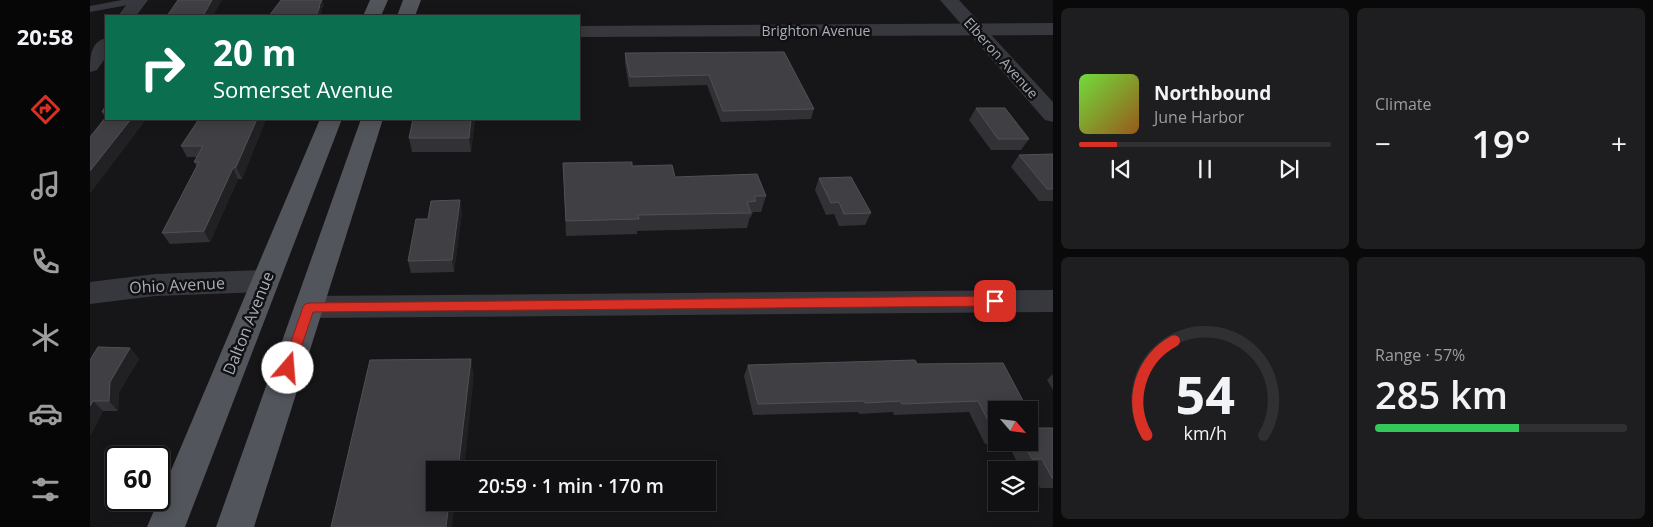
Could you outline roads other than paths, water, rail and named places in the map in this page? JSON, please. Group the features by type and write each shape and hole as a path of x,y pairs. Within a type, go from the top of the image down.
{"main road":[{"path":"372,15 379,0"},
{"path":"406,15 412,0"},
{"name":"Dalton Avenue","path":"166,527 331,120"},
{"path":"235,527 372,120"}],"street":[{"path":"128,15 139,0"},
{"name":"Elberon Avenue","path":"950,0 1053,115"},
{"name":"Brighton Avenue","path":"580,32 1053,29"},
{"path":"90,66 105,45"},
{"name":"Ohio Avenue","path":"90,293 122,287 169,283 265,281"},
{"path":"309,307 1053,301"}],"lane":[{"path":"90,9 139,0"}]}
